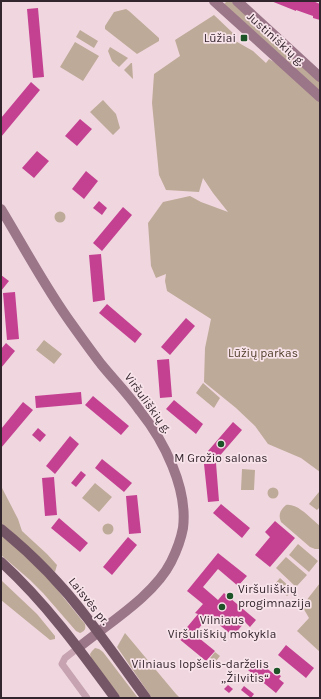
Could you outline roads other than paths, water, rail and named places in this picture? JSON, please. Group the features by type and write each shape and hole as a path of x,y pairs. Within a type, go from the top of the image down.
{"main road":[{"name":"Justiniškių g.","path":"214,1 320,97"},
{"name":"Justiniškių g.","path":"237,1 320,77"},
{"name":"Viršuliškių g.","path":"1,209 62,310 153,429 164,447 176,476 181,494 183,528 176,551 165,572 151,589 136,603 78,648"},
{"name":"Laisvės pr.","path":"1,529 36,559 67,593 146,698"},
{"path":"1,562 19,578 69,635 115,698"}],"street":[{"path":"78,648 65,658 62,664 87,698"}],"place":[{"name":"Lūžiai","path":"244,38"},
{"name":"M Grožio salonas","path":"221,444"},
{"name":"Viršuliškių progimnazija","path":"230,596"},
{"name":"Vilniaus Viršuliškių mokykla","path":"222,607"},
{"name":"Vilniaus lopšelis-darželis „Žilvitis“","path":"277,671"}],"park label":[{"name":"Lūžių parkas","path":"263,353"}]}
